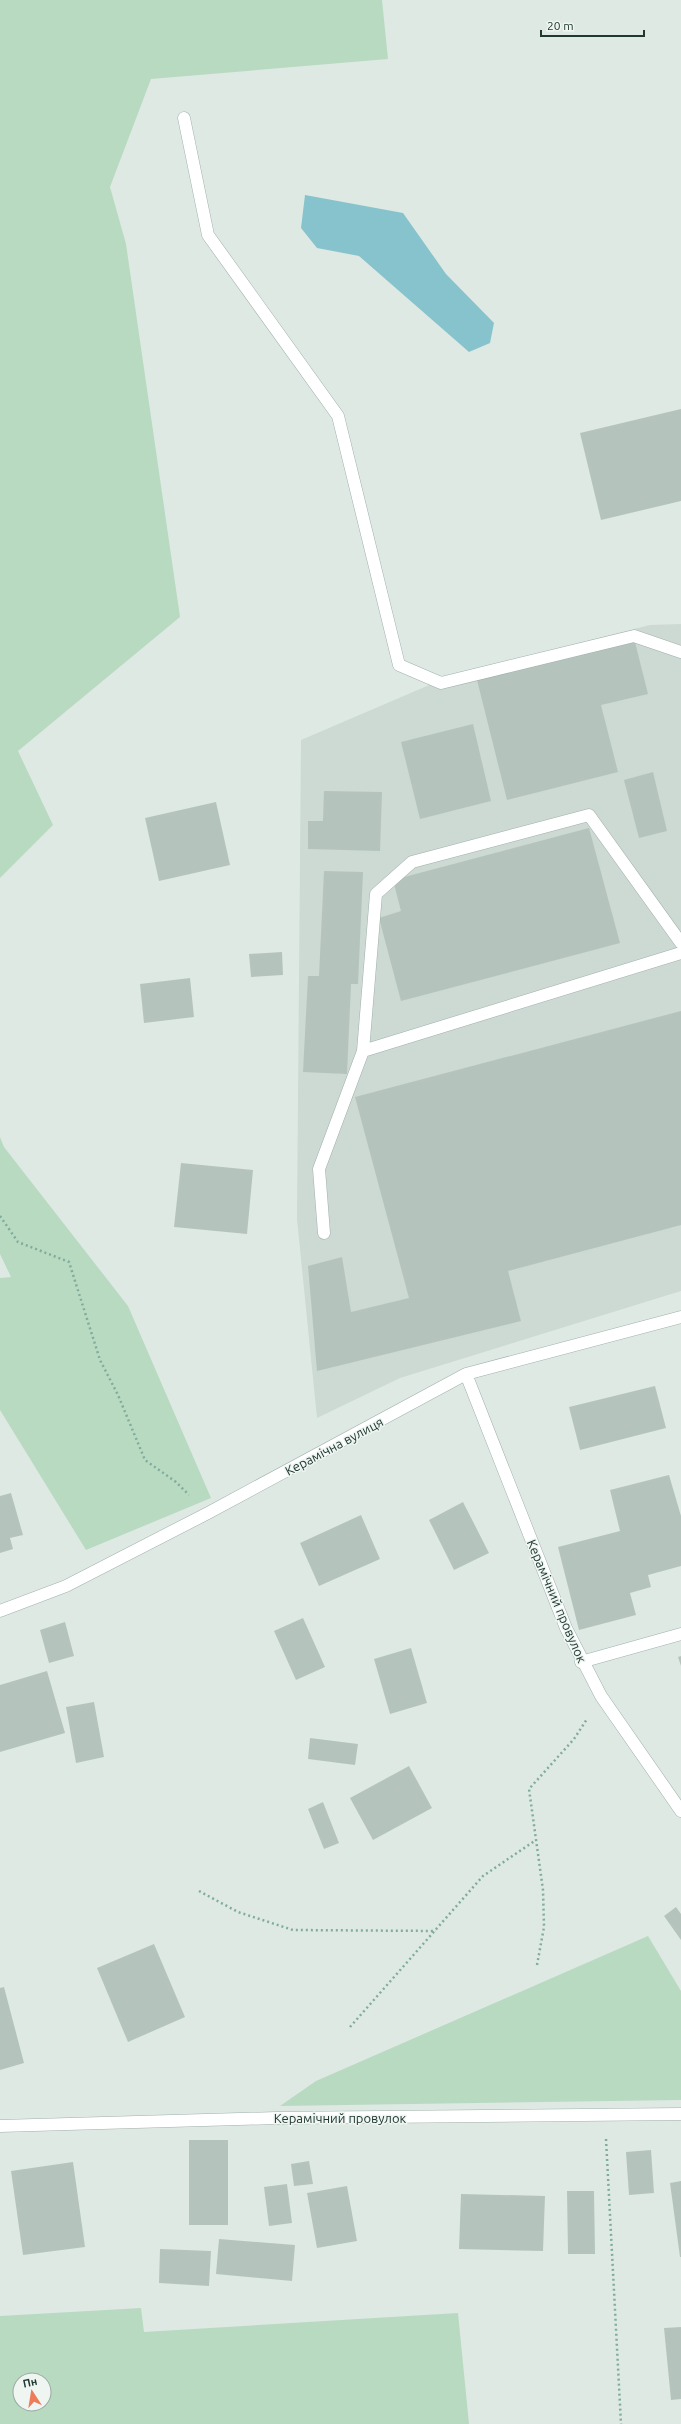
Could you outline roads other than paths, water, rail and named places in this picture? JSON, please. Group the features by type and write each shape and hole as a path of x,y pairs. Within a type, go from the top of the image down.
{"street":[{"path":"184,118 208,235 338,416 399,665 441,683 634,636 681,652"},
{"path":"324,1233 319,1169 363,1051 376,894 412,862 589,815 681,943"},
{"path":"363,1051 681,953"},
{"name":"Керамічна вулиця","path":"0,1611 66,1586 208,1513 466,1374 681,1317"},
{"name":"Керамічний провулок","path":"466,1374 566,1628 581,1662 601,1696 681,1811"},
{"path":"581,1662 681,1634"},
{"name":"Керамічний провулок","path":"0,2126 276,2118 605,2116 681,2114"}],"water":[{"path":"305,195 403,213 446,274 494,323 490,343 469,352 359,256 317,248 301,228"}]}
